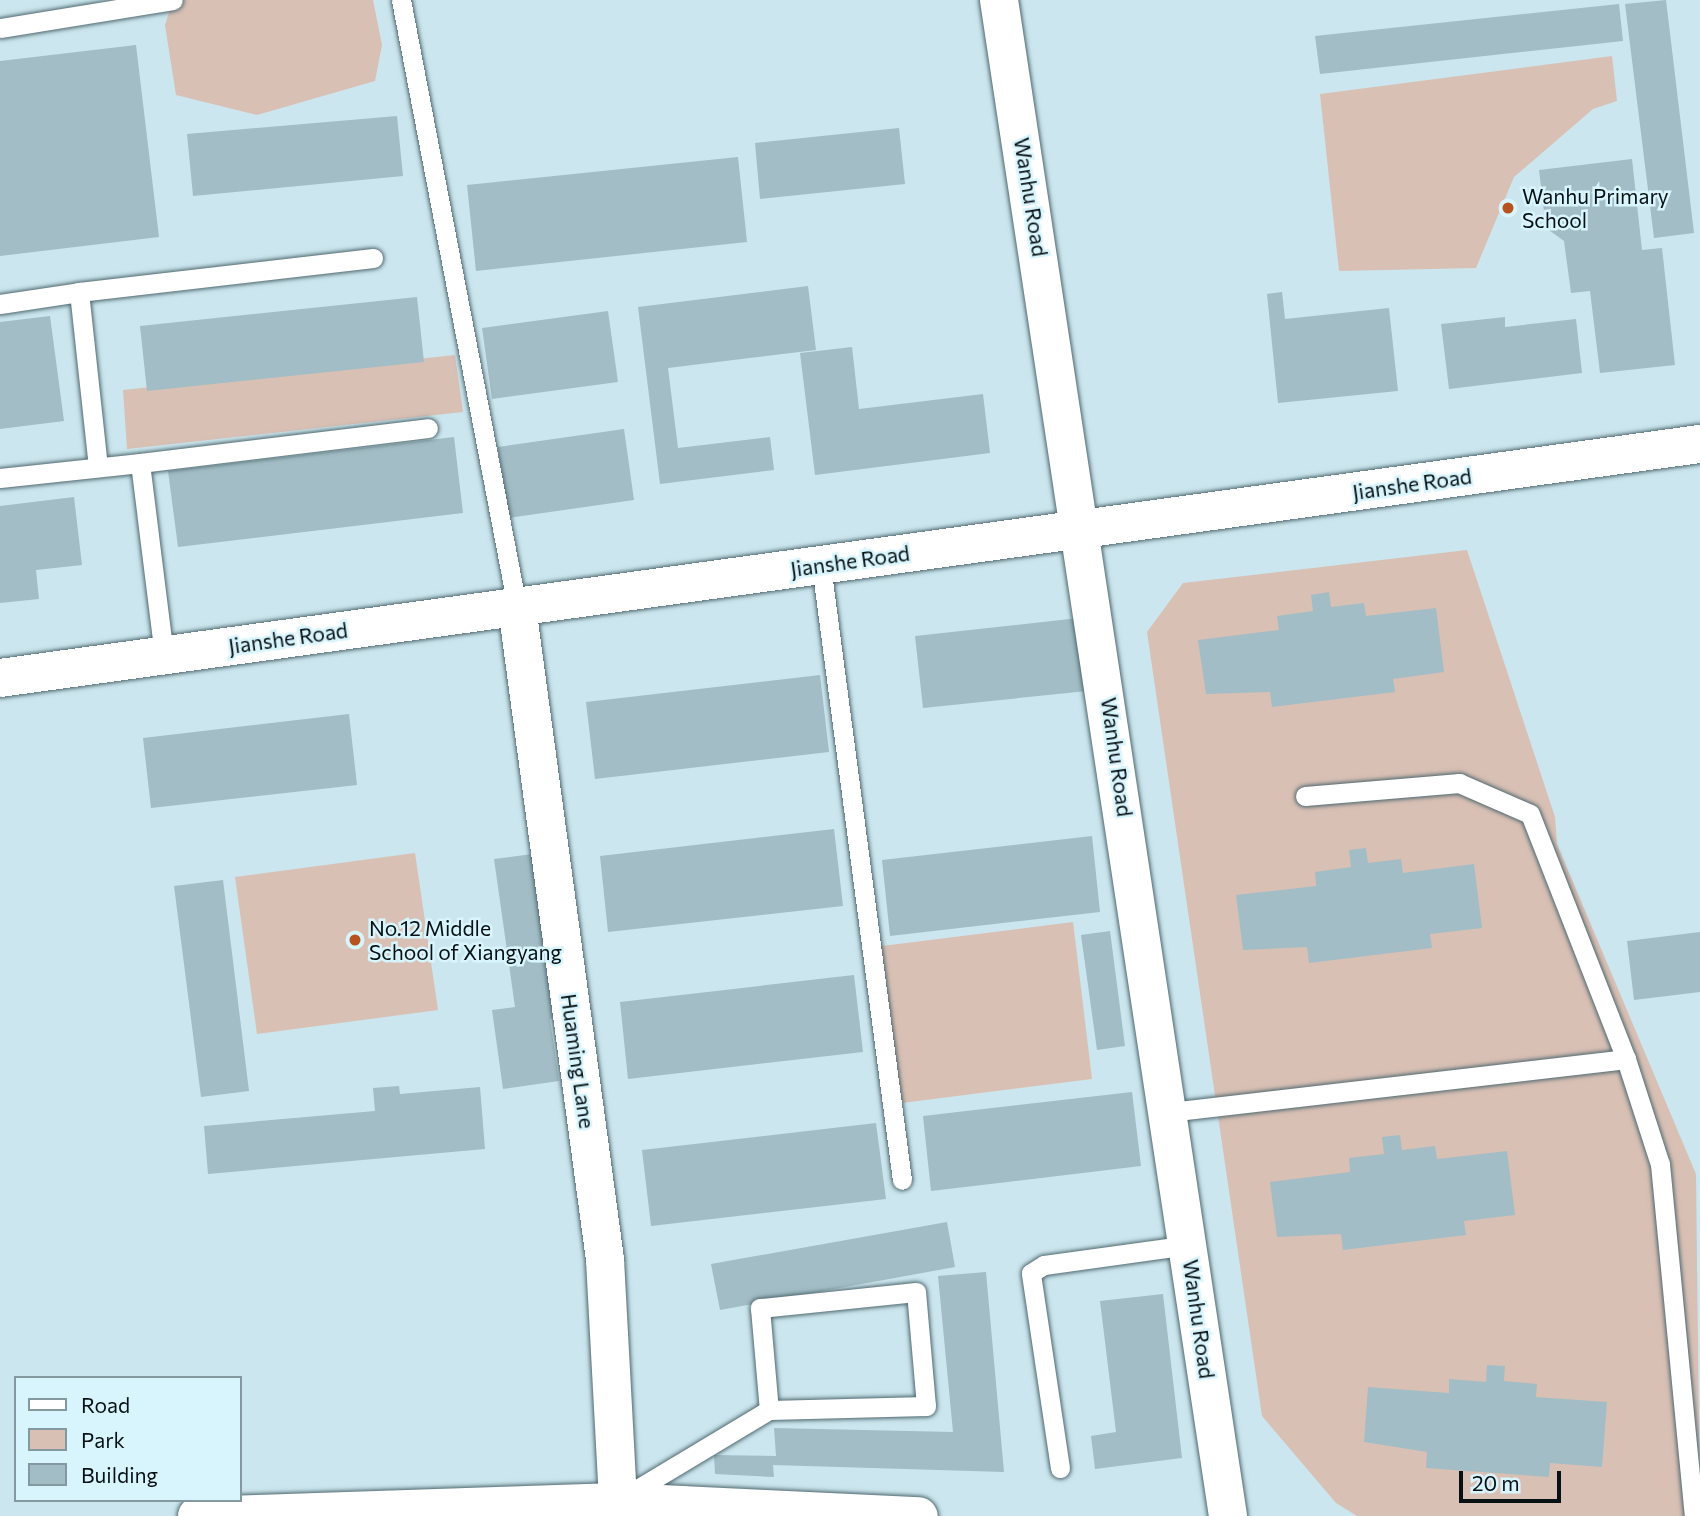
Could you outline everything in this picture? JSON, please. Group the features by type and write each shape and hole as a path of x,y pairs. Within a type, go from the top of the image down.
{"street":[{"name":"Wanhu Road","path":"999,0 1084,529 1228,1516"},
{"name":"Jianshe Road","path":"0,678 1700,444"},
{"name":"Huaming Lane","path":"517,607 605,1260 618,1509"},
{"path":"197,1516 618,1509 919,1516"}],"lane":[{"path":"0,27 173,0"},
{"path":"401,0 517,607"},
{"path":"0,304 79,292 373,258"},
{"path":"79,292 98,467"},
{"path":"0,478 428,428"},
{"path":"141,463 163,655"},
{"path":"821,565 902,1180"},
{"path":"1305,796 1460,783 1530,814 1626,1059 1660,1164 1694,1516"},
{"path":"1169,1112 1626,1059"},
{"path":"1060,1468 1031,1273 1044,1265 1188,1245"},
{"path":"618,1509 769,1410 926,1406 916,1292 760,1308 769,1410"}],"green space":[{"path":"173,0 373,0 382,45 375,81 257,115 176,95 165,25"},
{"path":"1612,56 1617,101 1593,109 1514,177 1476,268 1339,271 1320,94"},
{"path":"455,355 463,412 127,449 123,390"},
{"path":"1467,550 1555,817 1557,844 1696,1174 1700,1516 1357,1516 1336,1503 1262,1416 1147,632 1183,583"},
{"path":"415,853 438,1010 257,1034 235,877"},
{"path":"1073,922 1092,1079 894,1104 874,947"}],"building":[{"path":"1666,0 1694,233 1654,238 1625,4"},
{"path":"1619,4 1623,41 1320,74 1315,36"},
{"path":"136,45 159,237 0,256 0,61"},
{"path":"397,116 403,176 193,196 187,134"},
{"path":"899,128 905,184 760,199 755,143"},
{"path":"738,157 747,242 476,271 467,185"},
{"path":"1632,159 1642,250 1662,248 1675,365 1600,373 1590,291 1571,293 1564,241 1546,228 1539,170"},
{"path":"808,286 816,350 668,368 678,448 770,437 774,470 660,484 638,307"},
{"path":"1282,292 1285,319 1389,308 1398,391 1278,403 1267,294"},
{"path":"417,297 424,362 147,391 140,326"},
{"path":"608,311 618,382 492,399 482,328"},
{"path":"50,316 64,421 0,429 0,322"},
{"path":"1505,317 1505,327 1576,319 1582,373 1449,389 1441,324"},
{"path":"852,347 859,409 983,394 990,453 815,475 800,353"},
{"path":"624,429 634,500 508,518 498,447"},
{"path":"454,437 463,513 178,547 168,471"},
{"path":"74,497 82,565 36,570 39,599 0,603 0,506"},
{"path":"1329,592 1331,607 1364,603 1366,616 1436,608 1444,672 1393,679 1395,692 1272,707 1270,692 1206,694 1198,640 1279,630 1277,616 1313,611 1311,595"},
{"path":"1079,618 1087,691 923,708 915,636"},
{"path":"820,675 829,752 595,779 586,702"},
{"path":"349,714 357,785 151,808 143,738"},
{"path":"834,829 843,906 608,932 600,856"},
{"path":"1092,836 1100,912 890,936 882,860"},
{"path":"1366,848 1368,863 1401,859 1403,873 1474,864 1482,928 1430,934 1432,948 1309,963 1307,947 1243,950 1236,895 1316,886 1315,872 1351,867 1349,850"},
{"path":"548,852 570,1016 550,1019 559,1081 503,1089 492,1010 515,1007 494,859"},
{"path":"223,880 249,1091 201,1097 174,886"},
{"path":"1110,931 1125,1046 1097,1050 1081,935"},
{"path":"1700,932 1700,992 1634,1000 1627,941"},
{"path":"854,975 863,1052 628,1079 620,1002"},
{"path":"399,1086 400,1094 480,1087 485,1149 208,1174 204,1126 375,1111 373,1088"},
{"path":"1132,1092 1141,1166 931,1191 923,1116"},
{"path":"876,1123 886,1199 651,1226 642,1150"},
{"path":"1400,1135 1402,1150 1435,1146 1437,1159 1507,1151 1515,1215 1464,1221 1466,1235 1343,1250 1341,1234 1277,1237 1270,1182 1350,1172 1349,1158 1384,1154 1382,1137"},
{"path":"947,1222 955,1267 720,1310 711,1264"},
{"path":"986,1272 1004,1472 773,1465 774,1477 715,1474 714,1455 776,1456 774,1428 953,1432 938,1276"},
{"path":"1163,1294 1182,1458 1095,1469 1091,1436 1116,1432 1100,1301"},
{"path":"1487,1365 1505,1366 1504,1381 1537,1384 1536,1397 1607,1402 1602,1467 1550,1463 1549,1477 1426,1468 1427,1452 1364,1442 1368,1387 1449,1393 1449,1379 1486,1382"}],"place":[{"name":"Wanhu Primary School","path":"1508,208"},
{"name":"No.12 Middle School of Xiangyang","path":"355,940"}]}
